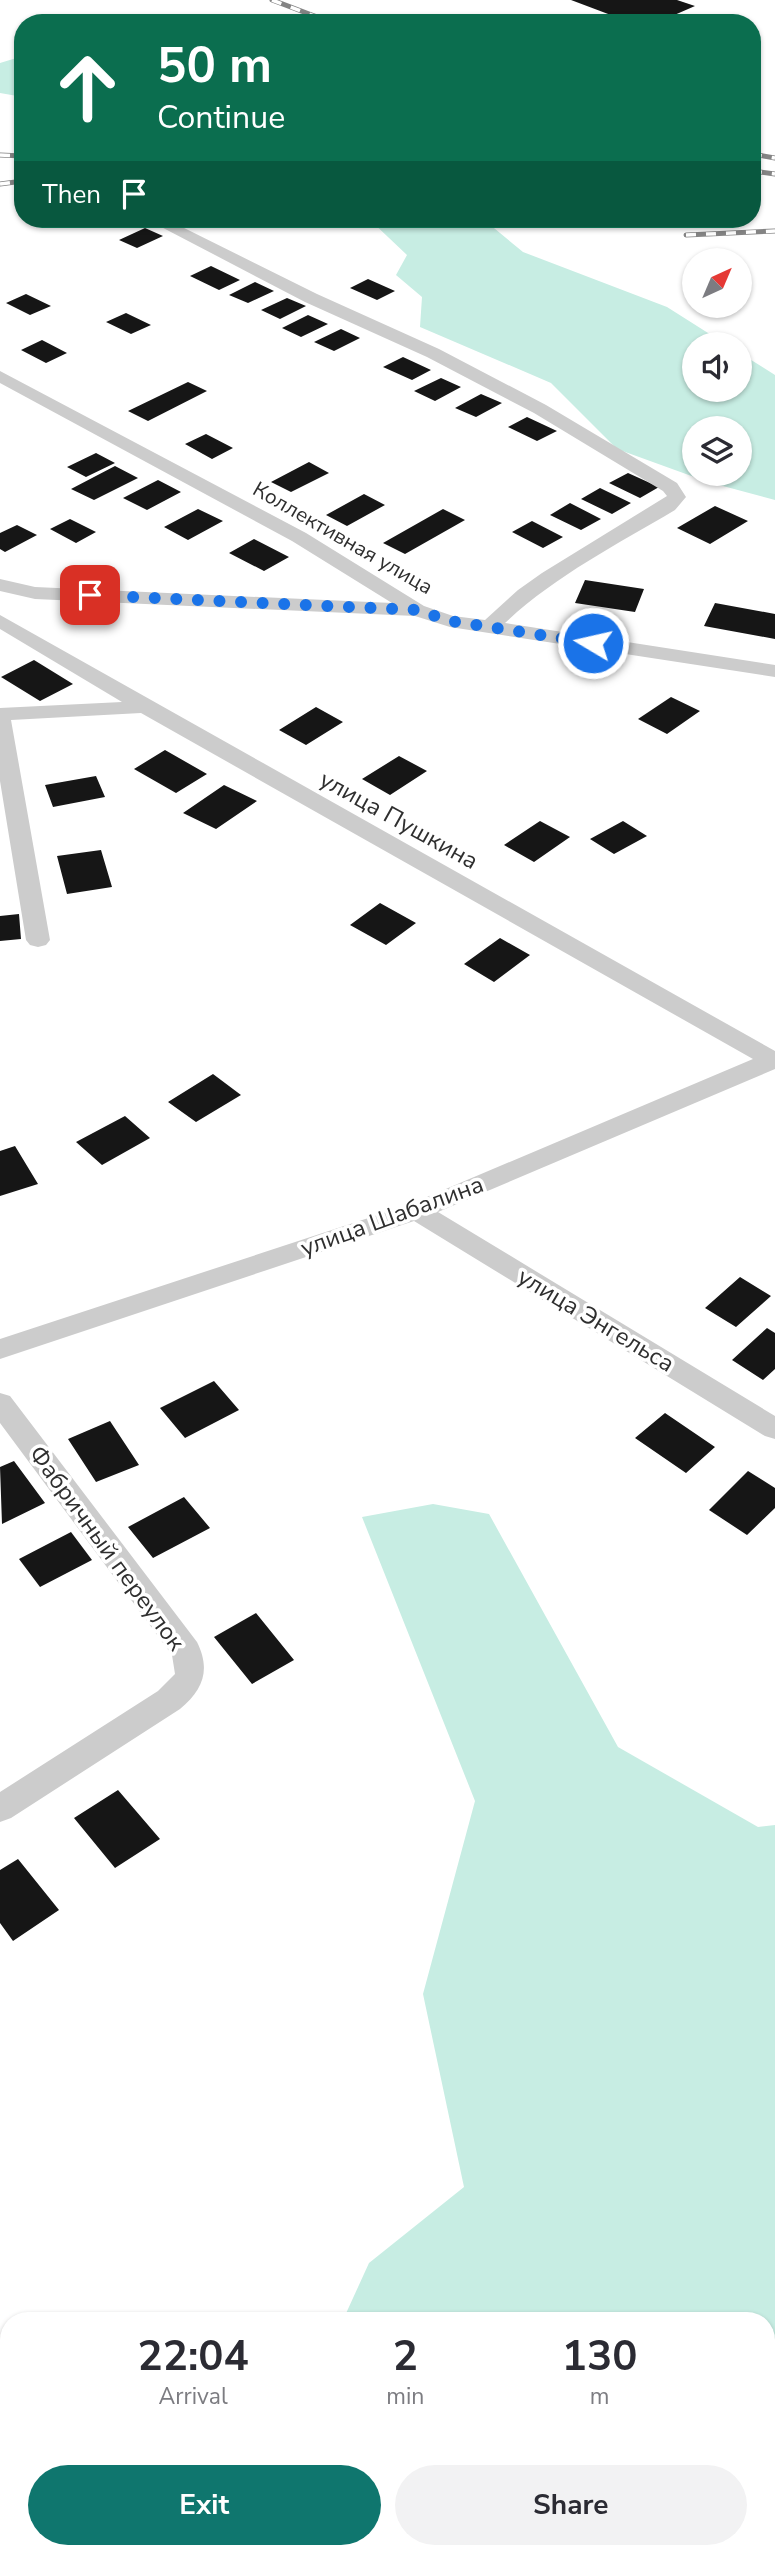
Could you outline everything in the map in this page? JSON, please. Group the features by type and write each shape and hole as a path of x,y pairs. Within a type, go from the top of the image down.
{"street":[{"path":"172,228 311,298 433,353 540,409 670,487 677,497 668,506 549,576 490,627"},
{"name":"Коллективная улица","path":"0,376 299,537 417,610 450,621 775,671"},
{"path":"0,585 35,593 417,610"},
{"name":"улица Пушкина","path":"0,621 145,707 774,1060"},
{"path":"38,940 0,716 145,707"},
{"name":"улица Шабалина","path":"0,1349 417,1210 774,1060"},
{"name":"улица Энгельса","path":"417,1210 775,1429"},
{"name":"Фабричный переулок","path":"0,1403 186,1651 192,1673 185,1688 169,1700 0,1809"}],"shaded area":[{"path":"14,59 14,95 0,93 0,63"},
{"path":"378,228 494,228 523,252 667,307 706,332 682,332 682,402 752,402 752,361 775,375 775,500 723,486 752,486 752,416 682,416 682,473 617,449 551,383 420,327 422,297 396,275 407,255"},
{"path":"433,1504 489,1514 618,1747 758,1827 775,1825 775,2312 347,2312 369,2263 464,2187 423,1994 475,1801 362,1517"}],"building":[{"path":"571,0 677,0 695,6 677,14 608,14"},
{"path":"145,228 163,236 137,248 119,240"},
{"path":"211,266 240,280 219,290 190,276"},
{"path":"368,279 395,291 377,300 350,288"},
{"path":"255,282 274,291 248,303 229,295"},
{"path":"26,294 51,306 30,315 6,303"},
{"path":"287,298 306,306 280,319 261,310"},
{"path":"126,313 151,325 131,334 106,322"},
{"path":"308,315 328,324 301,337 282,328"},
{"path":"341,329 360,338 334,351 314,342"},
{"path":"42,340 67,353 46,363 21,350"},
{"path":"403,357 431,370 412,380 383,367"},
{"path":"441,378 461,387 435,401 414,391"},
{"path":"188,382 207,391 148,421 128,411"},
{"path":"481,394 502,403 476,417 455,408"},
{"path":"527,417 557,431 537,441 508,427"},
{"path":"206,434 233,448 212,459 185,444"},
{"path":"96,453 115,463 86,477 67,467"},
{"path":"309,462 329,473 291,492 271,482"},
{"path":"115,466 138,478 94,500 71,489"},
{"path":"628,473 659,487 640,498 609,483"},
{"path":"158,480 181,492 147,510 123,498"},
{"path":"600,488 631,503 612,514 581,499"},
{"path":"364,494 385,505 347,526 326,515"},
{"path":"570,503 601,519 581,530 550,515"},
{"path":"715,506 748,521 710,544 677,528"},
{"path":"198,509 223,521 188,540 164,527"},
{"path":"443,509 465,520 405,554 383,543"},
{"path":"70,519 96,532 76,543 50,529"},
{"path":"532,521 563,537 543,548 512,532"},
{"path":"17,525 37,535 5,552 0,549 0,533"},
{"path":"254,539 289,557 264,571 229,553"},
{"path":"585,580 644,589 635,612 575,603"},
{"path":"715,603 775,614 775,639 704,626"},
{"path":"34,660 73,684 40,701 1,677"},
{"path":"671,697 700,711 667,734 638,719"},
{"path":"316,707 343,722 306,745 279,730"},
{"path":"165,750 207,774 176,793 134,769"},
{"path":"399,756 427,771 390,795 362,779"},
{"path":"96,776 105,797 53,807 45,785"},
{"path":"224,785 257,801 216,829 183,813"},
{"path":"540,821 570,837 534,862 504,845"},
{"path":"623,821 647,836 614,854 590,839"},
{"path":"101,850 112,887 67,894 57,856"},
{"path":"380,903 416,923 386,945 350,925"},
{"path":"19,914 21,939 0,941 0,916"},
{"path":"500,938 530,955 494,982 464,964"},
{"path":"213,1074 241,1095 196,1122 168,1102"},
{"path":"125,1116 150,1138 102,1165 76,1142"},
{"path":"15,1146 38,1184 0,1196 0,1151"},
{"path":"740,1277 771,1296 736,1327 705,1308"},
{"path":"767,1328 775,1333 775,1369 763,1380 732,1360"},
{"path":"214,1381 239,1410 185,1438 160,1408"},
{"path":"665,1413 715,1447 686,1473 635,1438"},
{"path":"110,1421 139,1465 96,1482 68,1439"},
{"path":"14,1461 45,1503 2,1524 0,1467"},
{"path":"748,1471 775,1488 775,1508 747,1535 709,1510"},
{"path":"184,1497 210,1528 153,1558 128,1527"},
{"path":"71,1532 92,1560 40,1587 19,1559"},
{"path":"256,1613 294,1660 252,1684 214,1637"},
{"path":"118,1790 160,1839 115,1868 74,1818"},
{"path":"18,1859 59,1910 13,1941 0,1923 0,1870"}],"railway":[{"path":"272,0 309,14"},
{"path":"0,155 14,156"},
{"path":"761,156 775,158"},
{"path":"761,172 775,174"},
{"path":"0,184 14,182"},
{"path":"686,235 775,231"}],"route":[{"path":"90,595 417,610 450,621 593,643"}]}
